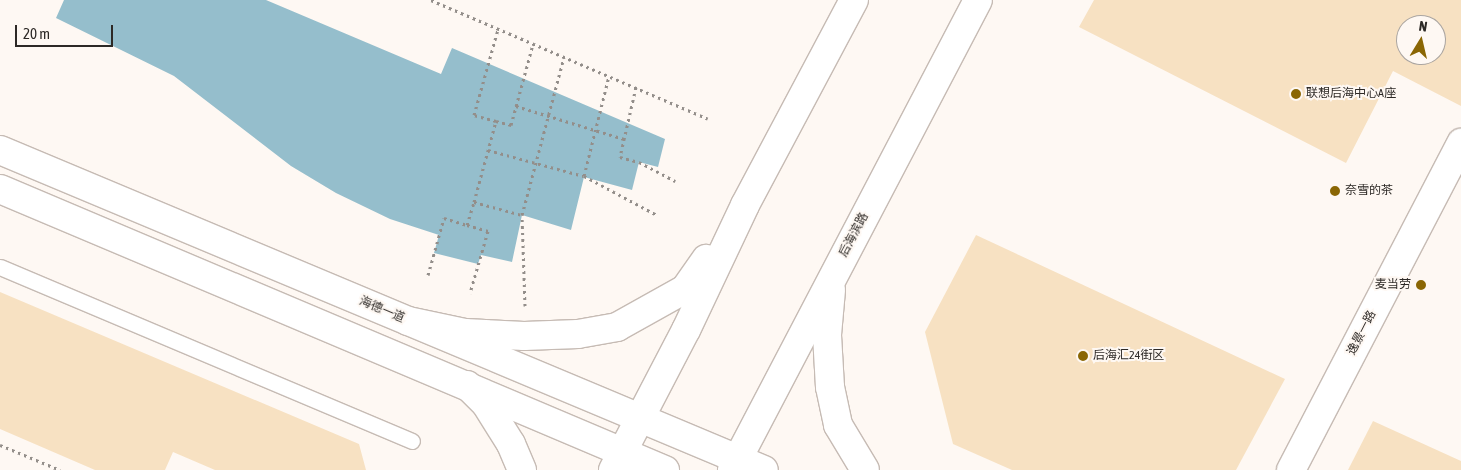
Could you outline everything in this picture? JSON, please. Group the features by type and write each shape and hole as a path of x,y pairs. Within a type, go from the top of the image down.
{"street":[{"path":"618,461 745,205 854,0"},
{"name":"后海滨路","path":"735,464 978,0"},
{"name":"逸景一路","path":"1291,470 1461,143"},
{"name":"海德一道","path":"0,150 408,321 641,416 735,464 764,470"},
{"path":"0,189 467,385 618,461 665,470"},
{"path":"408,321 466,333 524,336 578,334 618,327 685,289 745,205"},
{"path":"832,278 827,335 830,387 838,425 865,470"},
{"path":"467,385 486,404 511,444 522,470"}],"lane":[{"path":"0,267 412,441"}],"path":[{"path":"432,0 708,118"},
{"path":"498,29 474,115 511,125 533,44"},
{"path":"525,308 522,215 564,57"},
{"path":"584,176 609,76"},
{"path":"636,87 620,157 639,162 675,181"},
{"path":"516,106 624,139"},
{"path":"467,225 496,121"},
{"path":"488,150 584,176 657,216"},
{"path":"474,202 522,215"},
{"path":"428,275 444,218 488,231 470,293"},
{"path":"0,444 60,470"}],"water":[{"path":"64,0 266,0 441,74 452,48 665,139 658,167 639,162 632,190 584,177 571,230 522,215 512,262 481,255 478,264 434,253 439,235 390,219 336,193 291,166 174,76 56,18"}],"building":[{"name":"联想后海中心A座","path":"1094,0 1461,0 1461,106 1393,71 1346,163 1079,27"},
{"name":"后海汇24街区","path":"976,235 1285,379 1236,470 1012,470 953,444 925,332"},
{"path":"0,292 359,444 366,470 215,470 173,452 165,470 95,470 0,429"},
{"path":"1373,421 1461,461 1461,470 1348,470"}],"place":[{"name":"联想后海中心A座","path":"1296,94"},
{"name":"奈雪的茶","path":"1335,191"},
{"name":"麦当劳","path":"1421,285"},
{"name":"后海汇24街区","path":"1083,356"}]}
